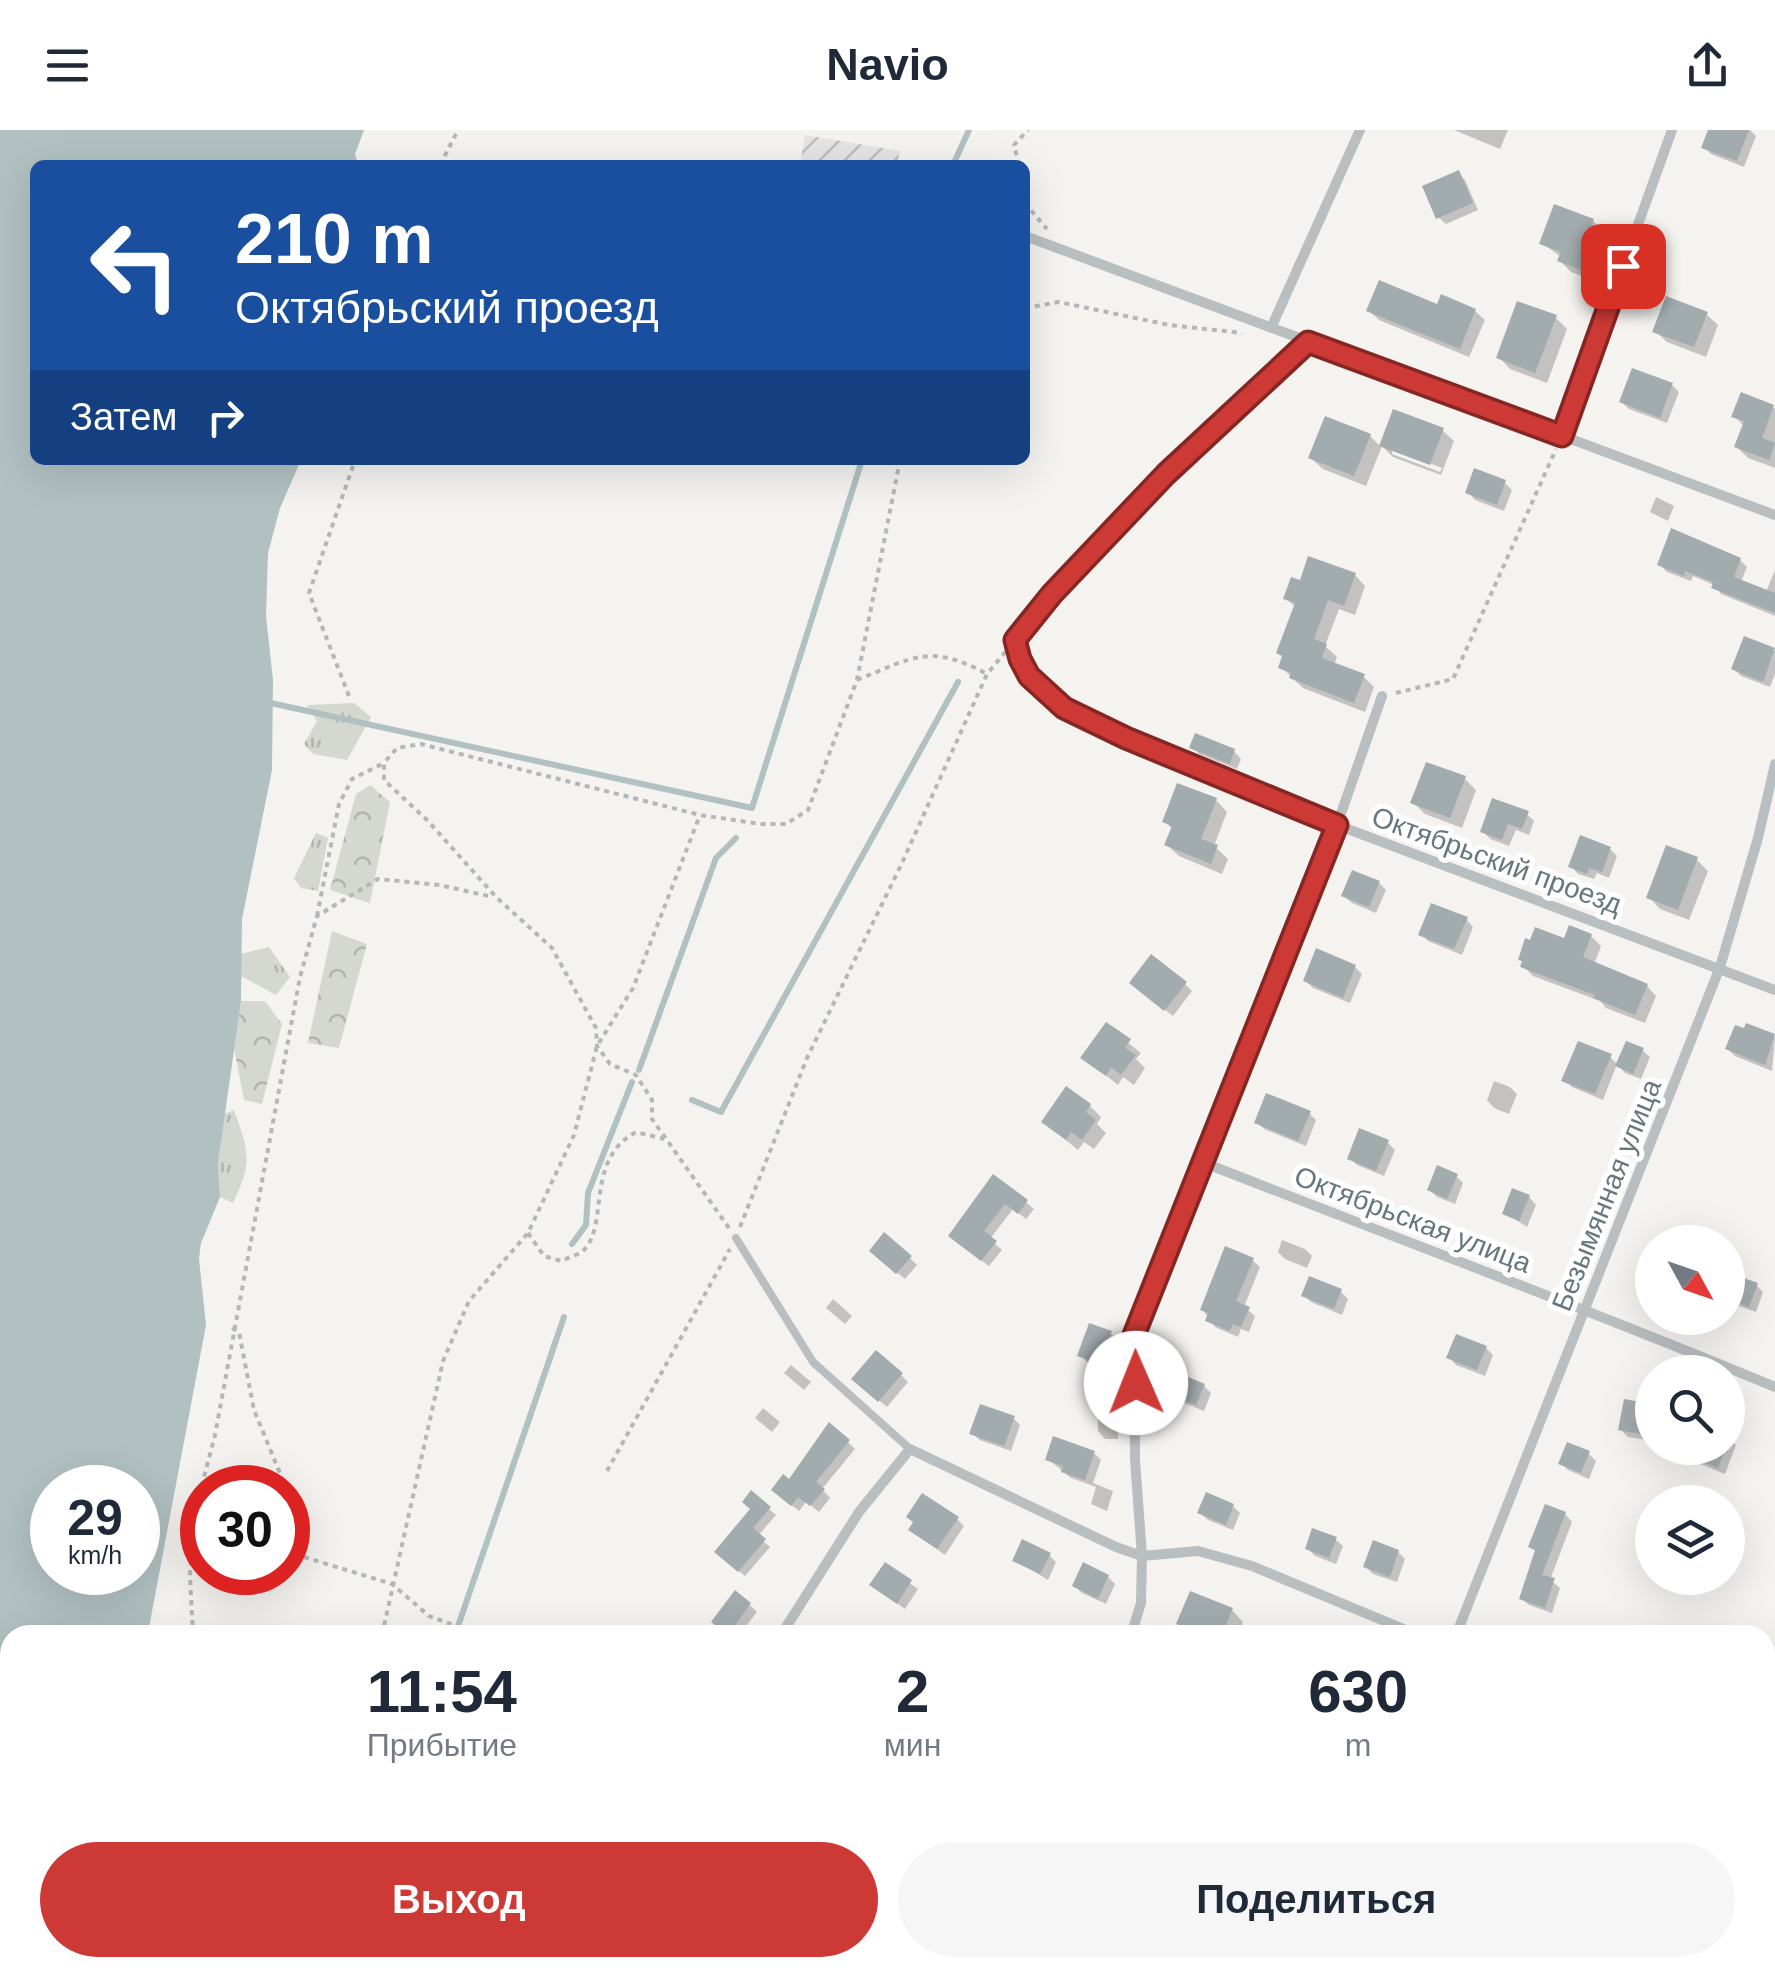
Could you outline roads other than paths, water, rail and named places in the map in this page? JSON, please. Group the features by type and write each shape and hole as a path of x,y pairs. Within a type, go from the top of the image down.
{"street":[{"path":"1272,328 1360,130"},
{"path":"1562,436 1672,130"},
{"path":"1030,238 1775,516"},
{"path":"1134,1625 1140,1603 1142,1556 1134,1460 1134,1335 1337,825 1382,696"},
{"name":"Безымянная улица","path":"1460,1625 1720,967 1775,764"},
{"name":"Октябрьский проезд","path":"1337,825 1775,990"},
{"name":"Октябрьская улица","path":"1202,1162 1585,1308 1775,1386"},
{"path":"788,1625 859,1512 910,1449 1116,1547 1142,1556 1198,1551 1252,1566 1394,1625"}],"lane":[{"name":"Октябрьский проезд","path":"1308,342 1166,474 1052,594 1015,640 1029,676 1064,708 1126,738 1337,825"},
{"path":"736,1238 813,1362 910,1449"}],"waterway":[{"path":"955,160 969,130"},
{"path":"266,702 752,808 860,465"},
{"path":"692,1100 721,1112 958,682"},
{"path":"639,1070 716,858 736,838"},
{"path":"572,1244 586,1225 588,1193 632,1082"},
{"path":"458,1625 564,1317"}]}
